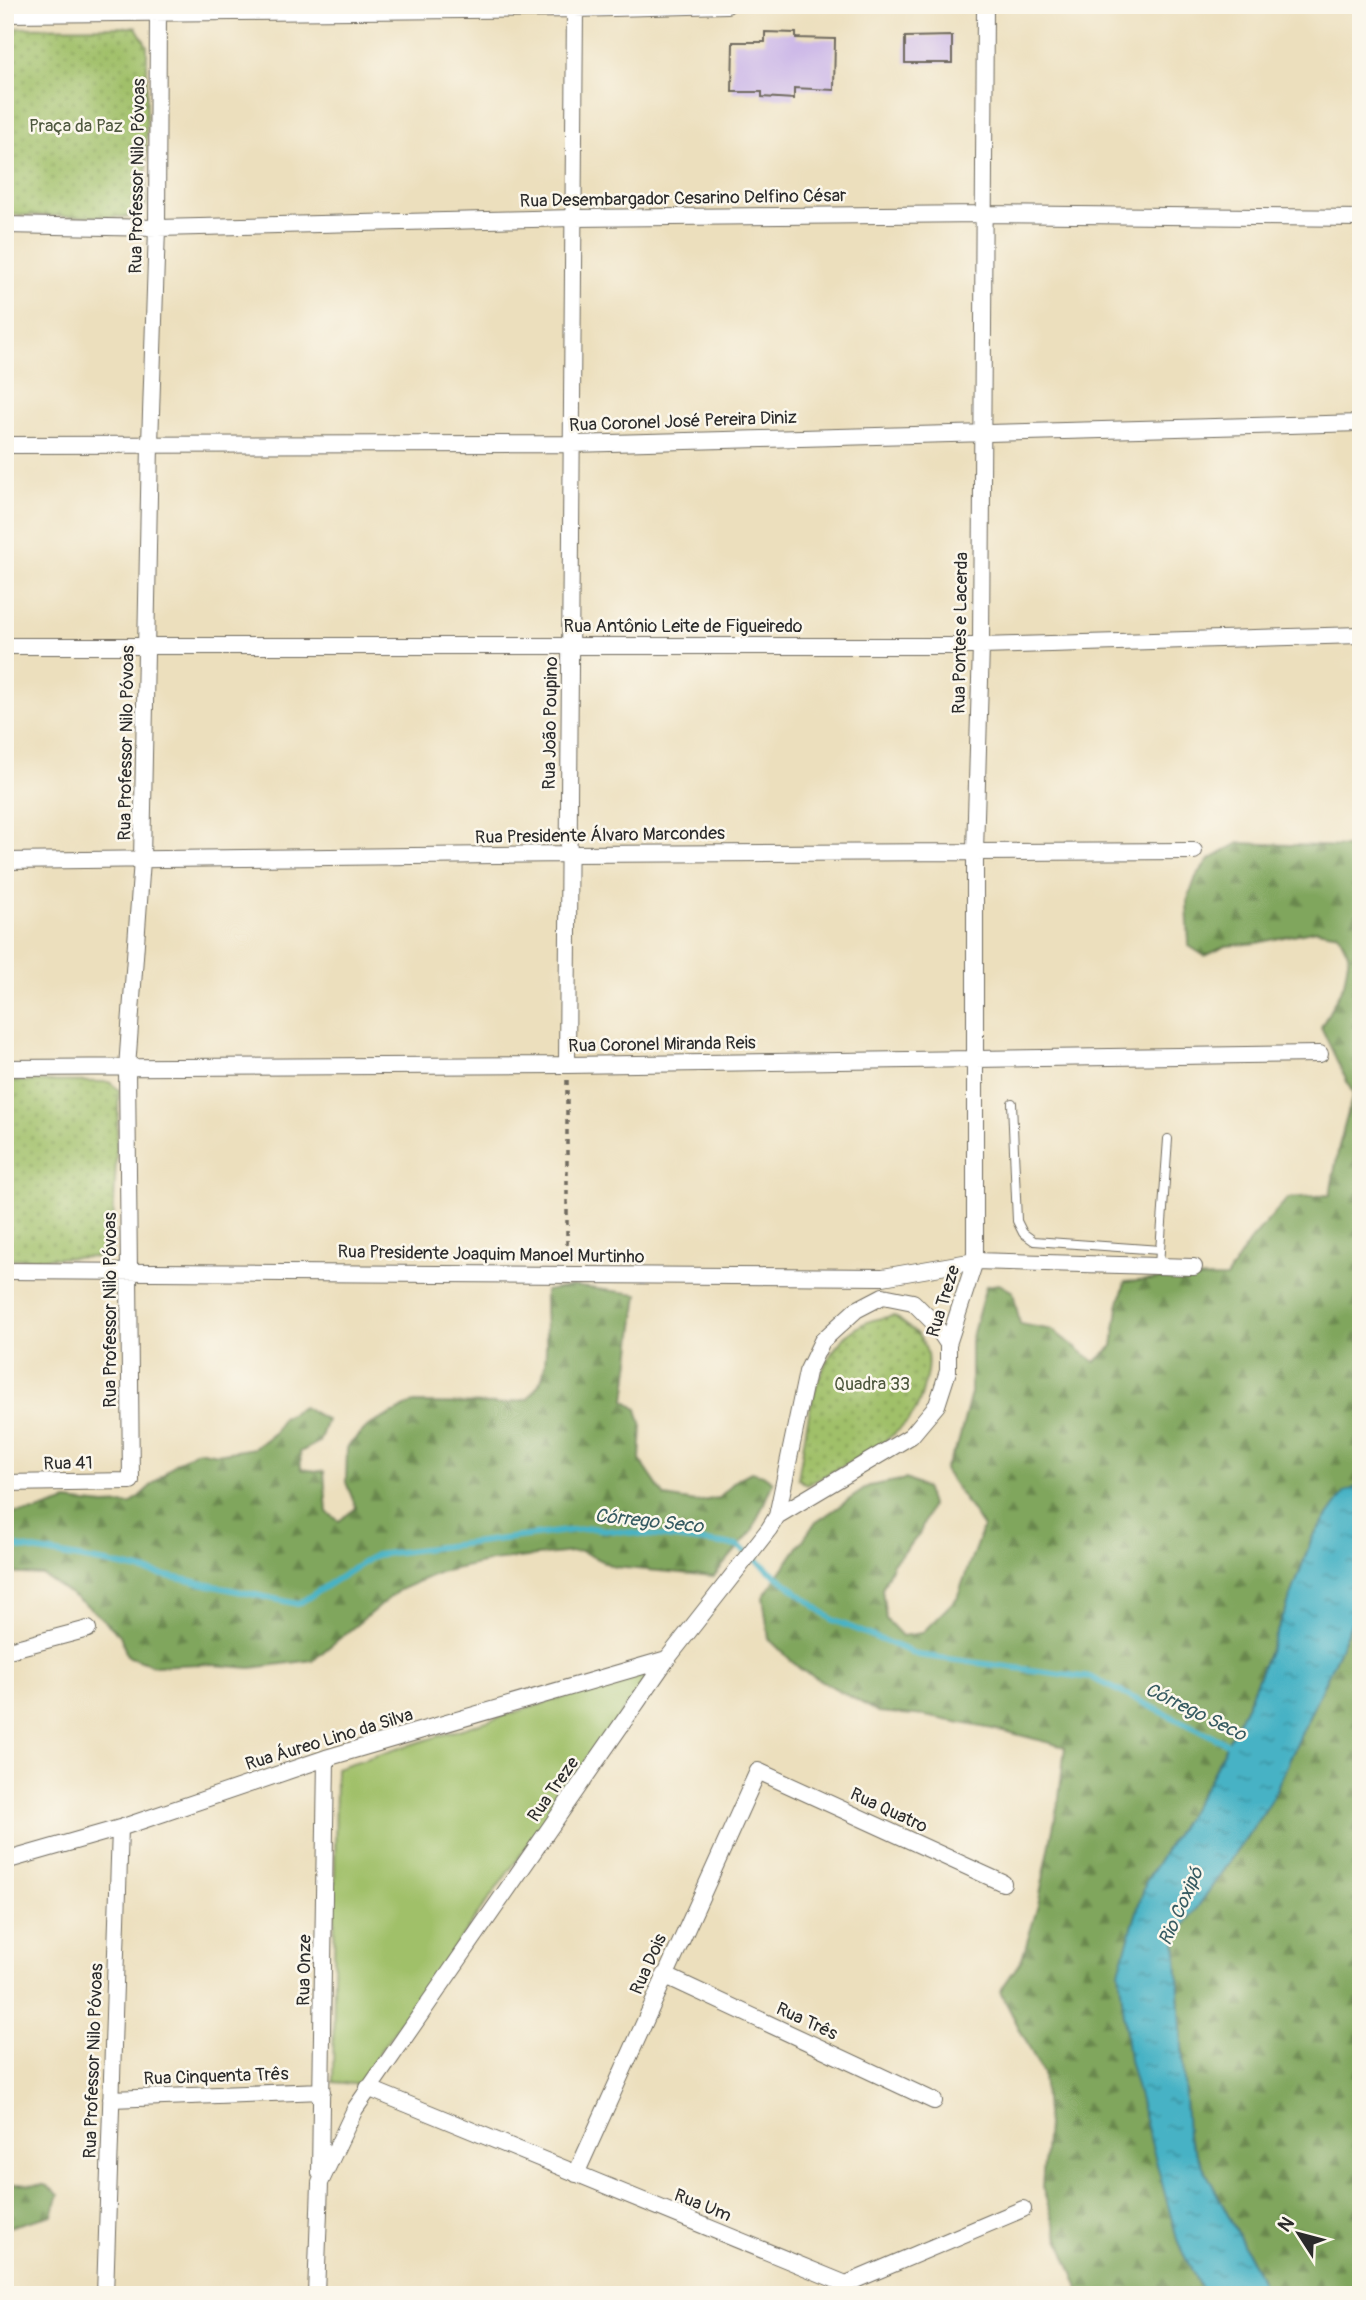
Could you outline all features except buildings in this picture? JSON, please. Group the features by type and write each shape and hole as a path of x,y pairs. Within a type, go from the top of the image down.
{"street":[{"path":"5,13 158,9 727,5"},
{"name":"Rua Pontes e Lacerda","path":"975,1261 975,851 981,646 985,5"},
{"name":"Rua João Poupino","path":"567,1065 575,7"},
{"name":"Rua Professor Nilo Póvoas","path":"131,1481 127,1068 142,860 157,228 158,9"},
{"name":"Rua Desembargador Cesarino Delfino César","path":"5,225 157,228 574,218 985,214 1361,218"},
{"name":"Rua Coronel José Pereira Diniz","path":"5,445 572,444 1361,423"},
{"name":"Rua Antônio Leite de Figueiredo","path":"5,646 981,646 1361,635"},
{"name":"Rua Presidente Álvaro Marcondes","path":"5,861 569,854 1194,851"},
{"name":"Rua Coronel Miranda Reis","path":"5,1069 567,1065 1320,1054"},
{"name":"Rua Presidente Joaquim Manoel Murtinho","path":"5,1270 883,1277 975,1261 1159,1258 1194,1267"},
{"name":"Rua Treze","path":"320,2183 343,2132 368,2088 667,1658 773,1523 911,1436 937,1405 948,1371 948,1344 975,1261"},
{"path":"883,1277 883,1296 913,1303 933,1322 948,1344"},
{"name":"Rua Treze","path":"773,1523 807,1371 822,1341 856,1310 883,1296"},
{"name":"Rua 41","path":"5,1483 131,1481"},
{"path":"5,1651 88,1629"},
{"name":"Rua Áureo Lino da Silva","path":"5,1861 120,1828 327,1758 667,1658"},
{"name":"Rua Onze","path":"316,2295 327,1758"},
{"name":"Rua Quatro","path":"758,1771 1003,1883"},
{"name":"Rua Dois","path":"576,2174 758,1771"},
{"name":"Rua Professor Nilo Póvoas","path":"105,2295 120,1828"},
{"name":"Rua Três","path":"664,1975 934,2101"},
{"name":"Rua Um","path":"368,2088 846,2284 1023,2209"},
{"name":"Rua Cinquenta Três","path":"111,2099 321,2091"}],"lane":[{"path":"1012,1103 1017,1221 1023,1233 1034,1241 1159,1258 1168,1139"}],"path":[{"path":"567,1065 567,1274"}],"green space":[{"name":"Praça da Paz","path":"136,27 147,46 146,205 131,217 5,215 5,28"},
{"path":"1361,831 1361,1485 1345,1493 1312,1538 1248,1702 1208,1782 1146,1881 1178,2243 1204,2295 1082,2295 1042,2187 1047,2126 1043,2074 1000,1991 1022,1959 1038,1905 1059,1798 1065,1747 1008,1732 925,1716 878,1712 800,1669 769,1639 763,1597 815,1523 869,1486 906,1479 925,1488 931,1505 919,1535 893,1563 882,1589 886,1619 902,1636 922,1633 957,1598 983,1527 944,1470 958,1444 971,1393 971,1340 986,1286 999,1284 1013,1292 1020,1324 1052,1330 1095,1362 1113,1346 1118,1307 1125,1282 1226,1278 1249,1242 1288,1198 1330,1195 1339,1146 1353,1094 1321,1027 1344,984 1349,955 1339,934 1316,930 1257,943 1226,946 1205,956 1189,946 1187,902 1196,877 1209,860 1239,843 1347,847"},
{"path":"5,1081 109,1082 119,1090 112,1248 104,1257 5,1259"},
{"path":"573,1286 638,1294 625,1400 637,1409 642,1426 640,1460 665,1497 696,1502 719,1498 736,1480 751,1472 763,1475 773,1482 752,1531 714,1576 614,1567 581,1551 492,1561 440,1572 399,1590 313,1660 251,1668 201,1664 155,1666 127,1656 120,1635 89,1607 42,1575 5,1573 5,1514 37,1511 67,1501 105,1505 131,1504 176,1463 198,1450 217,1454 254,1448 274,1433 282,1418 303,1407 327,1420 319,1442 300,1452 301,1469 324,1472 327,1512 339,1521 356,1508 346,1482 347,1447 368,1426 413,1403 503,1404 528,1399 540,1383 544,1371 545,1291"},
{"name":"Quadra 33","path":"894,1316 911,1328 926,1348 928,1366 917,1408 891,1437 807,1485 798,1478 809,1414 822,1372 845,1337 866,1322"},
{"path":"1361,1602 1361,2295 1265,2295 1259,2276 1187,2135 1176,1938 1270,1803"},
{"path":"635,1675 648,1677 380,2051 363,2085 333,2082 336,1768"},
{"path":"5,2176 12,2184 45,2185 59,2194 52,2215 5,2228"}],"water":[{"name":"Rio Coxipó","path":"1361,1485 1361,1602 1270,1803 1176,1938 1187,2135 1259,2276 1265,2295 1204,2295 1178,2243 1129,2060 1119,1971 1146,1881 1208,1782 1248,1702 1312,1538 1345,1492"}],"waterway":[{"name":"Córrego Seco","path":"5,1550 17,1547 107,1563 298,1604 375,1555 591,1528 738,1546 833,1620 918,1655 1092,1678 1232,1746"}]}
